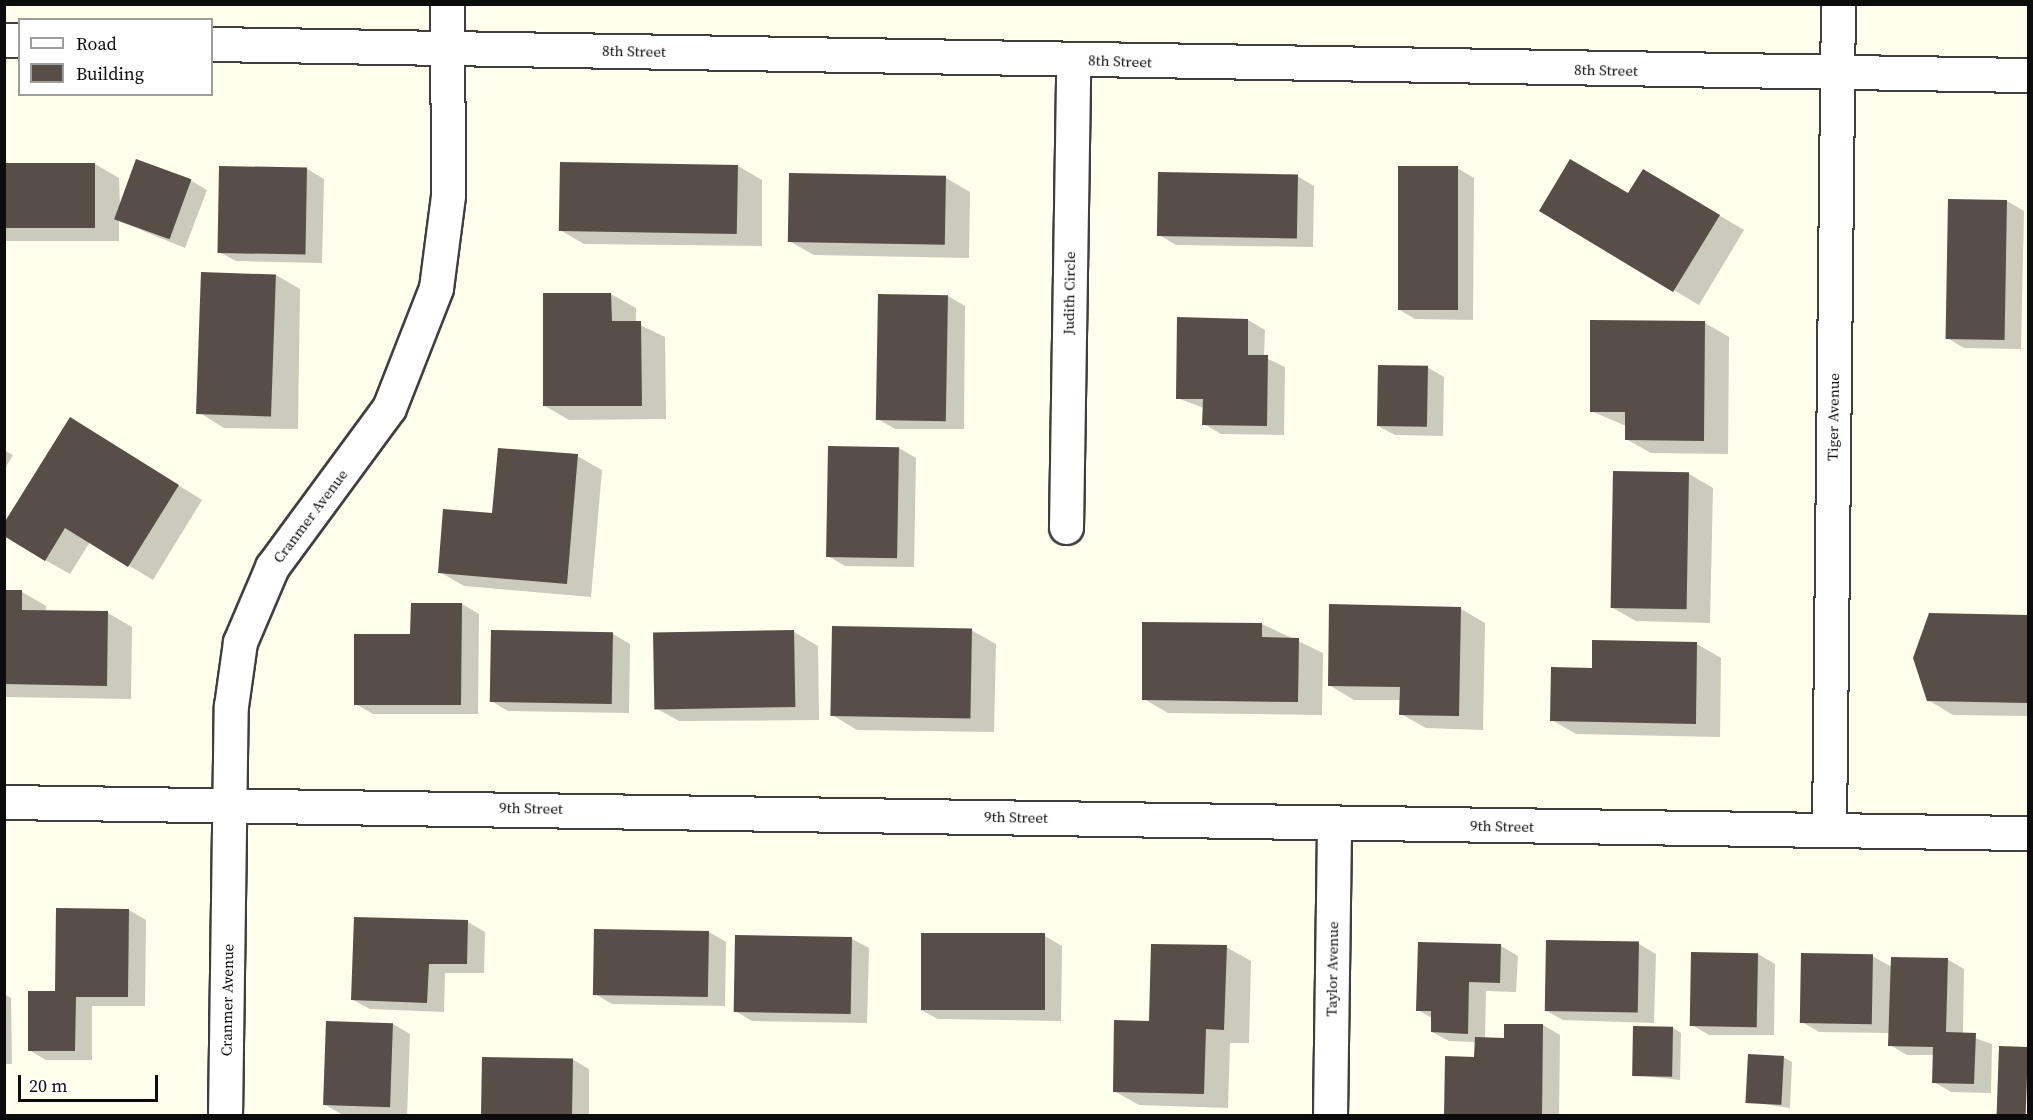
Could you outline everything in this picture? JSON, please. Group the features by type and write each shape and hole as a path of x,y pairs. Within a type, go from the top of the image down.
{"street":[{"name":"Cranmer Avenue","path":"225,1116 231,706 240,642 272,567 389,408 436,288 448,195 447,4"},
{"name":"Tiger Avenue","path":"1829,830 1838,4"},
{"name":"8th Street","path":"213,44 1836,74 2028,75"},
{"name":"Judith Circle","path":"1066,527 1073,60"},
{"name":"9th Street","path":"4,801 231,802 1334,823 2028,833"},
{"name":"Taylor Avenue","path":"1330,1116 1334,823"}],"building":[{"path":"136,159 191,179 170,239 114,219"},
{"path":"1570,159 1628,193 1643,169 1720,215 1673,292 1539,211"},
{"path":"560,162 738,165 737,234 559,231"},
{"path":"4,163 95,163 95,228 4,228"},
{"path":"219,166 307,168 305,255 217,253"},
{"path":"1398,166 1458,166 1458,310 1398,310"},
{"path":"1158,172 1298,174 1297,238 1157,236"},
{"path":"789,173 946,176 945,245 788,242"},
{"path":"1948,199 2007,200 2005,340 1946,339"},
{"path":"201,272 276,275 271,417 196,414"},
{"path":"543,293 611,293 612,321 641,321 642,406 543,406"},
{"path":"878,294 948,295 946,421 876,420"},
{"path":"1177,317 1248,319 1248,355 1268,355 1267,426 1202,425 1203,399 1176,399"},
{"path":"1590,320 1705,321 1704,441 1625,440 1625,412 1590,412"},
{"path":"1378,365 1428,366 1427,427 1377,426"},
{"path":"70,417 179,485 128,567 65,528 45,561 4,536 4,523"},
{"path":"828,446 899,447 897,558 826,557"},
{"path":"498,448 578,454 567,584 438,573 443,509 492,513"},
{"path":"1613,471 1689,472 1687,609 1611,608"},
{"path":"4,590 22,590 22,610 108,611 107,686 4,684"},
{"path":"411,603 462,603 461,705 354,705 354,634 410,634"},
{"path":"1329,604 1461,607 1459,716 1399,715 1400,687 1328,686"},
{"path":"1929,613 2028,615 2028,703 1927,701 1913,658"},
{"path":"1142,622 1262,623 1262,637 1299,638 1298,702 1142,700"},
{"path":"832,626 972,628 970,718 830,716"},
{"path":"491,630 613,632 612,704 490,702"},
{"path":"794,630 795,707 654,709 653,632"},
{"path":"1592,640 1697,642 1696,724 1550,721 1551,667 1592,668"},
{"path":"56,908 129,909 128,997 76,997 75,1051 28,1051 28,991 55,991"},
{"path":"354,917 468,920 467,964 429,964 427,1003 351,1000"},
{"path":"594,929 709,931 708,997 593,995"},
{"path":"921,933 1045,933 1045,1010 921,1010"},
{"path":"735,935 852,937 851,1014 734,1012"},
{"path":"1546,940 1639,942 1638,1013 1545,1011"},
{"path":"1418,942 1501,944 1500,983 1469,982 1468,1034 1431,1032 1431,1011 1416,1011"},
{"path":"1151,944 1227,945 1224,1030 1206,1029 1204,1094 1113,1092 1114,1020 1149,1021"},
{"path":"1691,952 1758,953 1757,1027 1690,1026"},
{"path":"1801,953 1873,954 1872,1024 1800,1023"},
{"path":"1891,957 1948,958 1946,1032 1976,1033 1974,1084 1932,1083 1933,1047 1888,1046"},
{"path":"326,1021 393,1023 390,1107 323,1105"},
{"path":"1504,1024 1543,1024 1542,1116 1444,1116 1445,1056 1474,1057 1475,1037 1504,1038"},
{"path":"1633,1026 1673,1027 1672,1077 1632,1076"},
{"path":"1999,1046 2028,1047 2026,1116 1997,1116"},
{"path":"1748,1054 1784,1056 1781,1105 1745,1103"},
{"path":"482,1057 573,1059 572,1116 481,1116"}]}
